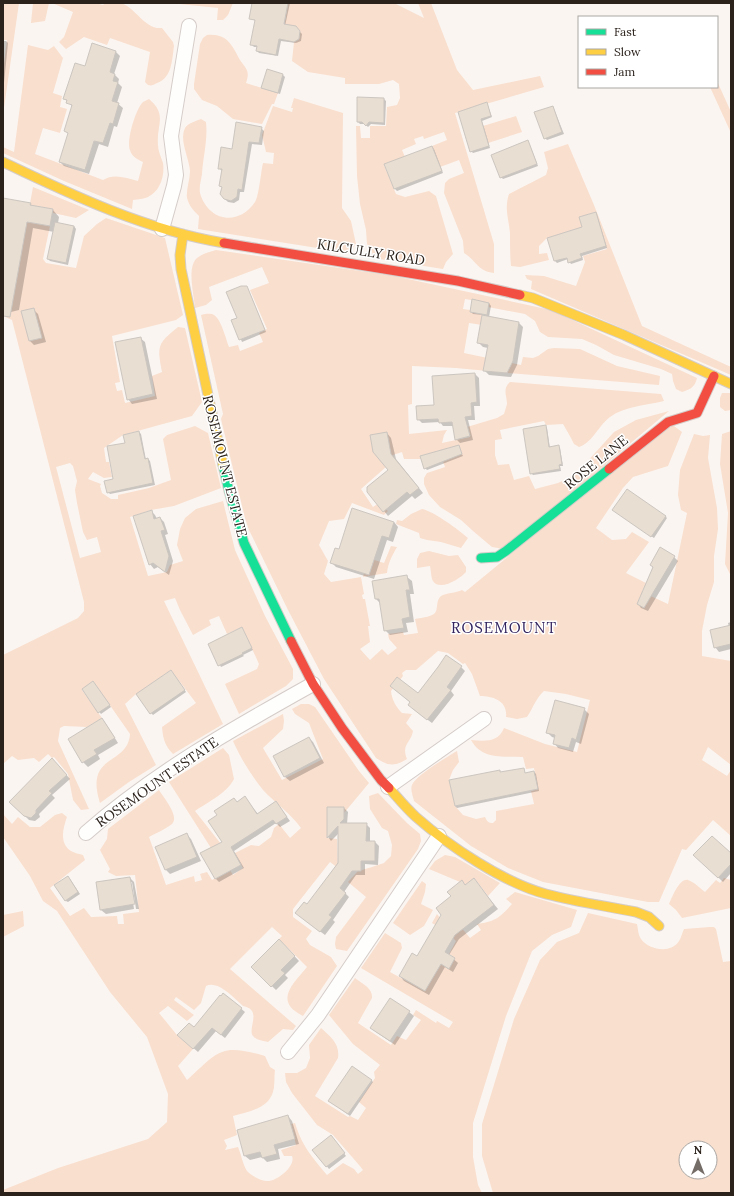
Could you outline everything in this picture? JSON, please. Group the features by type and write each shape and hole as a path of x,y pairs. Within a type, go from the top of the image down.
{"street":[{"path":"162,229 176,175 171,136 189,26"},
{"name":"KILCULLY ROAD","path":"3,162 60,189 162,229 208,240 451,280 533,298 617,332 731,384"},
{"name":"ROSEMOUNT ESTATE","path":"183,234 180,269 235,513 244,543 254,567 313,684 369,765 414,816 439,836 494,872 531,889 546,894 636,912 649,917 660,926"},
{"name":"ROSE LANE","path":"481,558 498,557 668,422 676,418 688,417 697,413 714,376"},
{"name":"ROSEMOUNT ESTATE","path":"86,832 169,770 236,727 313,684"},
{"path":"388,787 484,719"},
{"path":"288,1052 318,1015 439,836"}],"shaded area":[{"path":"3,3 19,3 3,115 3,72 7,40 3,40"},
{"path":"33,3 49,3 45,21 31,23"},
{"path":"52,3 95,3 103,5 105,3 121,3 126,5 150,26 162,28 173,42 174,46 173,57 166,77 162,81 148,85 145,82 150,52 110,38 107,45 84,37 66,49 59,42 64,37 73,12"},
{"path":"170,3 233,3 228,15 223,20 217,20 218,8"},
{"path":"288,3 394,3 424,18 418,3 431,3 457,70 473,90 540,76 544,87 455,113 494,244 494,273 480,268 464,253 463,241 444,193 445,183 449,179 464,173 459,160 440,167 432,146 447,140 444,132 424,139 423,136 414,139 416,144 402,150 405,157 384,165 396,194 405,197 429,191 436,196 453,254 446,262 443,269 373,258 372,251 367,244 366,230 360,204 357,176 356,126 360,126 361,138 370,138 370,126 386,126 387,107 397,105 400,98 399,84 393,80 379,84 345,84 345,78 308,72 292,61 294,42 299,39 300,31 296,26 284,28"},
{"path":"207,35 219,36 228,41 247,71 248,76 246,83 278,93 274,104 272,104 262,124 233,119 217,106 202,100 194,89 200,44 203,38"},
{"path":"28,45 48,50 54,46 63,58 53,93 62,96 60,107 67,109 60,133 43,128 35,154 103,180 116,176 138,181 143,162 135,158 130,150 129,140 132,125 137,111 143,102 149,99 155,105 160,115 158,147 163,163 161,183 156,191 146,198 133,200 132,209 64,181 3,153 3,147 14,152"},
{"path":"718,83 731,112 731,133 710,88 718,88"},
{"path":"294,98 343,113 342,208 351,221 356,244 349,253 198,229 199,216 188,201 187,191 190,171 183,138 183,133 186,126 201,119 206,122 206,142 200,193 204,202 216,215 232,218 248,210 255,202 259,189 263,163 273,164 274,153 266,152 262,135 273,106 292,112 293,108 291,108"},
{"path":"516,116 522,132 488,143 483,126"},
{"path":"568,144 642,326 731,367 731,375 531,289 532,281 527,279 525,275 544,276 576,286 585,262 583,256 607,249 595,212 580,217 583,227 547,238 539,246 539,254 547,253 549,260 520,267 511,266 510,234 507,209 509,194 546,175 548,168 544,152"},
{"path":"33,187 89,210 76,218 53,213 53,209 37,206 33,223 50,226 43,259 46,263 76,268 84,236 106,218 165,238 183,315 176,320 112,336 120,382 115,383 117,391 122,390 125,403 155,396 152,376 162,372 159,356 160,346 162,342 178,327 185,328 202,402 192,416 123,435 104,448 106,462 109,462 112,477 104,478 93,472 88,479 101,484 100,486 102,493 111,499 118,499 118,495 149,488 171,480 163,439 167,435 195,426 208,433 221,488 174,506 151,510 130,517 148,576 167,572 170,565 183,561 177,545 180,529 185,518 196,509 223,501 235,550 265,616 293,669 293,679 286,686 239,714 225,684 257,669 259,664 242,627 227,634 219,616 209,620 211,625 193,635 175,598 164,601 223,724 173,754 165,742 162,727 196,703 171,670 136,694 125,704 156,765 100,803 97,787 98,776 102,768 122,751 127,744 130,734 93,681 82,690 102,718 87,727 64,726 60,728 58,741 89,809 81,810 73,800 68,774 54,757 52,758 48,754 39,762 34,758 18,760 12,756 3,764 3,655 78,618 84,611 84,602 12,320 3,316 3,306 12,303","holes":["70,463 73,466 77,481 75,490 83,532 87,540 97,537 101,552 80,558 56,467"]},
{"path":"216,250 394,276 551,310 697,378 692,387 682,392 676,389 672,374 661,369 614,355 582,339 548,337 540,332 535,321 525,314 488,307 489,303 465,299 463,309 484,315 482,325 469,323 464,353 521,365 523,357 533,358 548,349 580,349 617,366 660,376 659,385 507,373 509,368 501,367 498,372 412,366 412,404 408,405 409,434 447,430 442,443 470,437 467,427 497,418 504,414 507,404 506,387 510,382 661,394 664,401 636,406 616,413 602,425 592,438 584,445 579,447 574,444 563,424 546,425 544,421 500,430 502,439 495,440 495,455 498,465 509,464 514,480 529,476 535,489 558,483 575,475 614,432 636,420 669,411 504,549 492,547 461,520 440,507 429,495 424,484 424,478 427,473 445,467 439,451 420,456 421,459 404,459 402,452 393,455 394,457 384,465 386,467 361,489 373,507 379,503 388,511 384,515 352,503 344,519 329,521 319,545 328,561 324,574 331,582 361,577 364,594 362,595 363,599 365,599 370,626 368,626 370,642 360,649 370,660 382,649 388,655 397,648 389,639 388,634 403,632 404,635 418,633 415,619 434,614 438,600 441,596 462,590 465,592 670,423 682,432 668,466 633,477 623,488 596,528 612,540 626,539 632,532 649,542 626,573 646,583 642,592 668,604 687,513 681,510 678,495 680,470 694,434 703,436 710,435 708,458 717,508 718,529 714,556 714,582 707,605 702,631 702,656 731,661 731,765 708,747 702,760 727,776 731,770 731,836 713,820 686,850 682,849 659,902 648,902 543,882 508,868 471,846 414,801 411,789 414,781 457,751 459,762 453,770 449,780 455,806 463,815 476,819 485,817 488,822 493,823 496,820 496,811 534,804 531,791 538,789 534,768 526,769 523,757 493,756 487,754 481,751 471,740 486,741 494,739 504,728 545,744 577,752 590,700 566,694 544,691 527,717 517,719 506,717 505,707 499,700 480,696 472,674 465,663 463,664 448,653 438,651 416,670 406,670 402,673 403,676 391,691 393,700 400,711 402,713 412,714 406,723 413,731 405,750 407,759 395,764 388,764 376,758 324,679 288,610 249,530 245,518 221,419 223,414 201,315 211,314 217,317 229,347 238,345 240,351 263,342 259,333 267,329 250,290 269,283 262,267 209,287 212,300 206,305 195,308 191,275 193,263 205,253"},
{"path":"722,393 731,393 731,410 725,411 720,407 720,398"},
{"path":"731,431 731,576 725,564 728,513 720,464 722,434"},
{"path":"422,509 427,510 452,525 468,538 461,548 420,538 419,533 396,524 397,520 402,521 411,514"},
{"path":"391,546 397,547 389,563 387,573 363,577 368,558 384,563"},
{"path":"429,551 449,556 458,555 466,567 466,572 445,585 436,584 432,580 430,566 417,568 417,559 420,553"},
{"path":"301,704 309,704 315,707 359,771 369,783 344,813 344,807 327,807 327,838 337,839 338,868 330,862 293,909 293,917 312,931 306,939 310,945 331,957 337,966 303,1016 294,1010 289,1004 287,998 288,992 307,967 279,939 282,936 272,927 230,969 296,1026 293,1030 283,1029 268,1042 258,1039 253,1036 252,1033 252,1011 243,1006 226,991 216,985 206,986 201,1003 194,1010 176,997 174,1000 194,1015 187,1021 168,1006 159,1013 177,1035 193,1049 178,1066 187,1080 214,1056 229,1050 238,1050 265,1056 270,1067 275,1070 274,1090 270,1098 262,1106 256,1109 233,1116 237,1135 224,1140 227,1146 225,1150 238,1147 247,1171 254,1177 263,1181 273,1180 289,1168 293,1160 292,1156 284,1156 281,1150 296,1145 291,1124 295,1123 304,1145 327,1175 343,1163 354,1169 358,1174 363,1170 333,1135 317,1125 292,1093 286,1082 285,1073 297,1073 306,1068 310,1058 309,1045 321,1028 336,1045 338,1049 338,1058 315,1096 348,1117 350,1116 358,1120 366,1108 359,1102 375,1078 374,1072 380,1065 353,1044 329,1015 355,978 369,989 372,995 372,998 358,1023 391,1045 397,1036 406,1040 421,1020 413,1015 416,1010 436,1023 437,1021 449,1028 453,1022 361,968 385,933 401,943 402,948 390,972 425,991 441,964 449,969 455,958 449,954 456,941 453,938 454,936 432,923 437,914 451,932 460,926 470,938 481,930 477,924 489,922 500,916 508,909 512,904 506,899 515,892 577,910 571,927 552,935 532,951 506,1016 473,1123 473,1157 478,1185 482,1193 3,1193 3,1190 58,1168 148,1139 167,1122 168,1094 147,1037 110,992 57,911 43,901 30,876 3,837 3,814 12,824 18,817 30,827 40,827 55,815 62,813 67,817 63,830 63,840 67,848 75,853 83,855 85,860 50,888 70,916 84,908 91,917 117,916 118,924 124,924 123,914 139,912 135,875 116,876 108,872 110,869 100,850 107,839 108,829 159,790 174,816 174,821 170,826 149,837 166,885 194,876 195,882 202,880 200,874 207,872 212,880 225,873 169,782 223,748 229,755 234,779 227,789 195,811 221,844 216,847 233,875 243,868 235,853 251,845 259,846 271,837 274,828 279,824 290,838 301,828 254,779 233,741 283,714 283,729 263,748 282,780 323,759 309,723 295,714 292,709"},
{"path":"378,793 407,823 420,834 421,841 418,849 347,951 336,949 336,937 366,897 348,882 358,871 384,863 391,856 392,845 388,831 382,828 370,809 369,796"},
{"path":"445,855 455,857 500,883 488,896 475,879 465,885 429,869 435,861"},
{"path":"724,878 731,880 731,908 682,918 669,904 676,889 685,880 692,882 705,892 716,880 720,883"},
{"path":"422,881 426,884 421,904 433,910 424,926 410,935 393,923"},
{"path":"23,911 24,926 3,937 3,915"},
{"path":"588,913 637,924 641,939 649,946 660,949 671,948 675,945 680,940 684,929 714,927 716,929 723,962 731,961 731,1193 493,1193 482,1156 482,1124 514,1019 540,960 557,942 579,933"}],"building":[{"path":"252,3 288,3 284,24 296,26 300,31 299,39 294,42 279,39 276,55 256,51 257,46 250,45 255,20 249,19"},
{"path":"92,43 116,51 110,72 115,74 113,81 118,82 112,101 119,103 113,124 110,123 103,143 94,141 85,170 59,162 68,133 64,131 72,105 66,103 67,100 63,99 75,63 85,66"},
{"path":"267,69 283,74 278,93 261,88"},
{"path":"357,97 384,98 384,123 369,122 366,126 362,122 357,122"},
{"path":"487,102 491,116 481,119 489,146 470,152 458,112"},
{"path":"553,106 562,132 544,139 534,112"},
{"path":"236,122 262,127 259,143 249,142 242,190 238,189 237,197 231,201 224,199 220,194 222,187 219,186 222,169 218,169 221,147 232,149"},
{"path":"528,140 537,164 500,178 491,155"},
{"path":"432,146 442,171 394,189 384,164"},
{"path":"3,198 53,209 50,226 27,222 10,317 3,316"},
{"path":"596,212 606,246 580,254 582,258 568,263 567,258 554,261 547,238 582,227 579,217"},
{"path":"55,222 74,226 66,263 47,259"},
{"path":"241,286 247,286 265,330 239,340 231,320 237,318 226,292"},
{"path":"472,299 489,303 487,315 470,312"},
{"path":"34,308 42,338 29,341 21,311"},
{"path":"482,315 519,322 513,361 507,373 483,371 488,345 477,343"},
{"path":"141,337 153,394 127,400 115,342"},
{"path":"475,373 477,402 471,403 472,416 465,417 470,436 455,440 452,422 439,423 438,419 417,420 416,406 434,405 432,376"},
{"path":"546,425 549,447 559,445 562,464 559,465 560,469 530,474 523,429"},
{"path":"139,431 145,459 148,458 153,483 107,493 104,481 113,479 107,446 125,443 123,435"},
{"path":"387,432 391,454 419,488 410,495 407,492 383,512 367,492 367,487 388,470 373,452 370,435"},
{"path":"459,445 462,454 424,469 420,456"},
{"path":"627,489 666,516 651,537 612,510"},
{"path":"352,508 394,522 389,538 382,536 369,575 330,563 335,548 339,549"},
{"path":"152,510 154,519 160,517 165,530 161,531 169,556 165,572 153,563 149,565 133,516"},
{"path":"660,547 675,556 644,608 637,604 653,567 650,565"},
{"path":"407,575 410,590 406,590 410,617 402,619 404,628 384,631 379,599 375,599 372,581"},
{"path":"731,625 731,644 714,648 710,630"},
{"path":"242,627 252,648 218,666 208,644"},
{"path":"446,655 462,666 447,687 451,690 427,720 408,705 410,702 390,686 397,677 418,693"},
{"path":"171,670 185,690 150,714 136,694"},
{"path":"93,681 110,705 98,713 82,689"},
{"path":"555,700 585,708 576,740 572,738 569,748 553,744 555,735 546,733"},
{"path":"102,718 115,738 94,750 97,754 82,763 68,739"},
{"path":"309,737 320,758 284,777 273,756"},
{"path":"52,758 67,775 49,791 52,793 36,810 36,813 31,818 24,816 9,802"},
{"path":"524,768 525,773 534,771 538,789 455,806 449,780 500,770 500,772"},
{"path":"245,796 257,814 276,801 287,817 276,824 273,820 231,847 241,865 215,879 200,853 222,842 208,821 217,815 214,811 234,798 237,802"},
{"path":"327,807 344,807 344,819 340,823 367,823 366,841 375,841 375,861 361,861 361,871 352,871 340,888 346,893 329,915 332,917 320,932 295,913 304,902 307,904 338,863 338,826 327,838"},
{"path":"187,833 197,857 165,870 155,847"},
{"path":"712,836 731,853 731,864 718,878 693,855"},
{"path":"68,876 78,892 65,901 54,885"},
{"path":"130,877 135,904 100,910 96,882"},
{"path":"474,878 494,905 455,935 445,952 455,958 449,969 441,964 425,991 399,976 412,953 417,956 441,915 436,908 451,896 447,892 462,880 465,885"},
{"path":"279,939 295,956 281,970 285,973 271,987 251,967"},
{"path":"223,993 242,1008 221,1035 212,1028 193,1049 177,1035 189,1023 194,1027"},
{"path":"390,998 410,1011 390,1041 370,1028"},
{"path":"352,1066 372,1080 348,1114 328,1101"},
{"path":"288,1115 295,1139 274,1145 277,1154 262,1158 260,1152 244,1156 237,1130"},
{"path":"331,1135 345,1153 326,1167 312,1150"}],"traffic: fast":[{"path":"223,465 244,543 291,641"},
{"path":"481,558 497,557 506,551 609,469"}],"traffic: slow":[{"path":"3,162 84,199 139,221 167,230 224,243"},
{"path":"183,234 180,255 181,269 223,465"},
{"path":"520,295 533,298 624,335 731,384"},
{"path":"389,788 412,814 444,840 495,872 530,889 546,894 636,912 649,917 659,926"}],"traffic: jam":[{"path":"224,243 458,281 520,295"},
{"path":"609,469 668,422 697,413 714,376"},
{"path":"291,641 313,684 342,728 381,780 389,788"}],"district":[{"name":"ROSEMOUNT","path":"504,628"}]}
